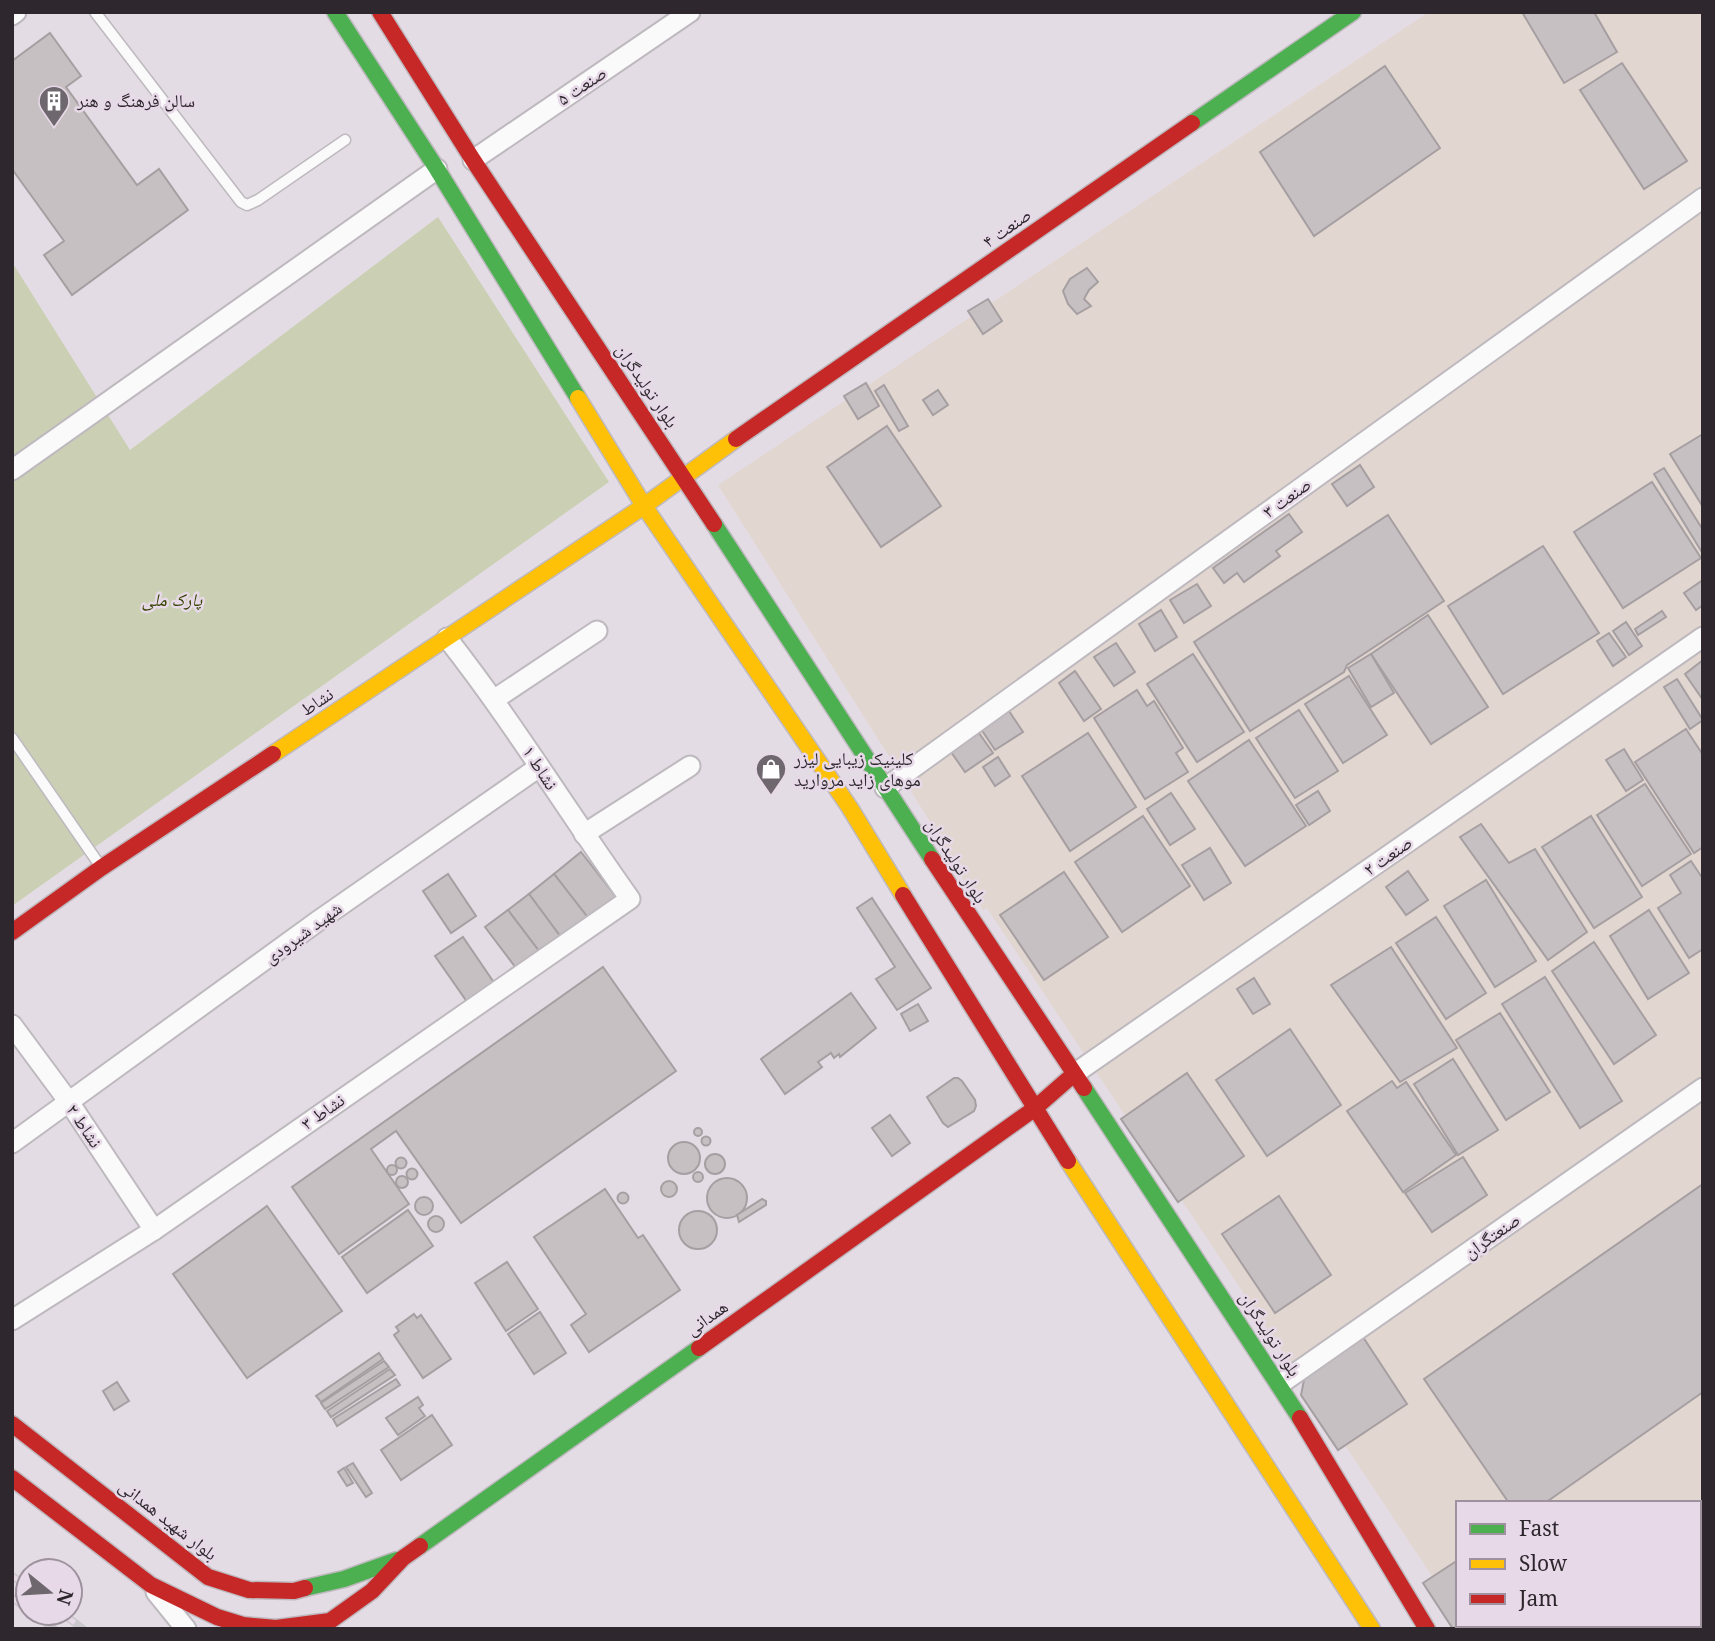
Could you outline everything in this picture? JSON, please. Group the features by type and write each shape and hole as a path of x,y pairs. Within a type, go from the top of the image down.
{"main road":[{"name":"بلوار تولیدگران","path":"335,12 437,169 644,506 1074,1074 1280,1384 1427,1629"},
{"name":"بلوار تولیدگران","path":"380,12 473,160 683,475 867,798 1034,1109 1372,1629"},
{"name":"صنعت ۴","path":"644,506 683,475 1353,12"},
{"name":"نشاط","path":"12,932 101,868 644,506"},
{"name":"همدانی","path":"402,1558 1034,1109 1074,1074"},
{"name":"بلوار شهید همدانی","path":"12,1424 208,1577 249,1590 294,1591 344,1579 402,1558"},
{"path":"12,1478 151,1585 217,1617 243,1625 276,1628 326,1625 372,1591 402,1558"}],"street":[{"name":"صنعت ۵","path":"473,160 690,12"},
{"path":"12,470 437,169"},
{"name":"صنعت ۳","path":"867,798 1695,203"},
{"path":"495,699 597,631"},
{"name":"صنعت ۲","path":"1074,1074 1703,637"},
{"name":"نشاط ۱","path":"447,638 495,699 630,899"},
{"path":"584,834 690,766"},
{"name":"شهید شیرودی","path":"12,1143 318,922 539,767"},
{"name":"نشاط ۳","path":"12,1320 154,1230 630,899"},
{"name":"نشاط ۲","path":"12,1025 69,1102 154,1230"},
{"name":"صنعتگران","path":"1280,1384 1703,1088"},
{"path":"151,1585 186,1629"}],"lane":[{"path":"95,12 247,205 345,139"},
{"path":"12,738 101,868"}],"shaded area":[{"path":"1429,12 1703,12 1703,1629 1467,1629 1466,1627 1701,1627 1701,1501 1456,1501 1456,1612 987,908 983,910 938,842 941,839 718,485"}],"green space":[{"name":"پارک ملی","path":"438,217 609,482 12,906 12,262 130,450"}],"building":[{"path":"1522,12 1594,12 1617,52 1564,83"},
{"name":"سالن فرهنگ و هنر","path":"50,33 81,76 66,87 137,185 159,169 188,210 72,295 44,255 64,241 12,169 12,61"},
{"path":"1622,63 1687,161 1644,189 1580,90"},
{"path":"1385,66 1440,148 1314,236 1260,152"},
{"path":"1087,268 1098,282 1084,299 1091,306 1077,314 1068,304 1063,291 1070,279"},
{"path":"988,299 1002,321 983,334 968,311"},
{"path":"866,383 879,406 858,419 844,396"},
{"path":"884,385 908,426 899,431 875,391"},
{"path":"938,390 948,405 933,415 923,400"},
{"path":"887,426 941,506 881,547 827,467"},
{"path":"1703,434 1703,507 1670,454"},
{"path":"1360,465 1374,487 1347,506 1332,484"},
{"path":"1664,468 1703,530 1703,554 1654,474"},
{"path":"1652,482 1701,558 1623,608 1574,532"},
{"path":"1289,514 1302,532 1276,551 1280,556 1244,582 1237,573 1224,583 1213,568"},
{"path":"1388,515 1444,601 1347,665 1344,672 1250,731 1194,642"},
{"path":"1543,546 1599,633 1503,694 1448,606"},
{"path":"1703,580 1703,605 1696,610 1684,593"},
{"path":"1197,584 1211,606 1184,623 1170,600"},
{"path":"1161,610 1177,637 1155,651 1139,624"},
{"path":"1662,611 1666,617 1638,635 1635,629"},
{"path":"1428,615 1488,707 1431,744 1371,654"},
{"path":"1626,622 1642,646 1629,655 1613,631"},
{"path":"1609,633 1626,657 1613,666 1597,641"},
{"path":"1116,643 1135,672 1114,686 1094,657"},
{"path":"1193,654 1244,732 1197,762 1147,684"},
{"path":"1371,654 1394,693 1371,707 1348,668"},
{"path":"1703,660 1703,700 1685,674"},
{"path":"1075,671 1101,709 1084,721 1059,683"},
{"path":"1349,676 1387,735 1343,763 1305,704"},
{"path":"1677,679 1703,720 1690,729 1664,687"},
{"path":"1137,690 1147,706 1154,701 1183,748 1176,753 1188,772 1145,799 1094,718"},
{"path":"1299,710 1338,771 1295,798 1256,738"},
{"path":"1009,711 1023,732 995,750 981,729"},
{"path":"1686,729 1703,755 1703,847 1694,853 1635,762"},
{"path":"979,733 993,753 965,772 951,752"},
{"path":"1088,733 1136,807 1070,851 1022,776"},
{"path":"1249,740 1306,826 1245,866 1188,781"},
{"path":"1624,749 1643,780 1626,791 1606,760"},
{"path":"998,757 1010,776 995,786 983,767"},
{"path":"1645,784 1691,854 1642,886 1597,815"},
{"path":"1318,791 1330,811 1309,825 1296,805"},
{"path":"1171,793 1195,829 1170,845 1147,809"},
{"path":"1143,816 1190,886 1122,932 1075,862"},
{"path":"1591,816 1642,897 1594,928 1542,847"},
{"path":"1481,824 1509,863 1535,849 1587,932 1548,960 1460,837"},
{"path":"1210,848 1231,883 1204,900 1182,865"},
{"path":"581,852 617,898 589,919 554,874"},
{"path":"1691,861 1703,879 1703,949 1689,958 1658,908 1681,893 1670,875"},
{"path":"1408,871 1428,900 1406,915 1386,887"},
{"path":"1064,872 1108,937 1044,980 1000,915"},
{"path":"448,874 476,916 451,933 423,891"},
{"path":"554,874 589,919 563,940 529,894"},
{"path":"1486,880 1536,961 1495,987 1444,906"},
{"path":"529,894 563,940 542,955 508,910"},
{"path":"872,898 931,988 897,1010 876,979 895,967 857,908"},
{"path":"508,910 542,955 519,972 485,927"},
{"path":"1649,910 1689,973 1648,999 1610,936"},
{"path":"1436,917 1486,993 1446,1019 1396,943"},
{"path":"463,937 497,987 470,1006 435,956"},
{"path":"1594,942 1656,1035 1614,1064 1552,971"},
{"path":"1391,947 1457,1048 1400,1082 1331,985"},
{"path":"603,967 676,1071 461,1223 396,1131 371,1149 409,1204 339,1254 292,1187"},
{"path":"1545,977 1622,1101 1580,1128 1502,1004"},
{"path":"1254,978 1270,1004 1253,1014 1237,989"},
{"path":"851,993 876,1028 840,1057 839,1054 834,1058 831,1053 818,1062 822,1067 785,1094 761,1059"},
{"path":"918,1004 928,1021 910,1031 901,1014"},
{"path":"1500,1013 1550,1092 1506,1120 1456,1040"},
{"path":"1290,1029 1341,1105 1267,1156 1216,1080"},
{"path":"1453,1059 1498,1130 1458,1155 1414,1084"},
{"path":"1187,1073 1244,1156 1178,1202 1121,1119"},
{"path":"954,1078 962,1081 976,1106 974,1111 948,1127 927,1097"},
{"path":"1392,1081 1397,1088 1406,1082 1456,1155 1403,1192 1347,1111"},
{"path":"890,1115 910,1143 892,1156 872,1128"},
{"path":"698,1128 702,1132 698,1136 694,1132"},
{"path":"706,1137 710,1141 706,1145 702,1141"},
{"path":"684,1142 695,1147 700,1158 695,1169 684,1174 673,1169 668,1158 673,1147"},
{"path":"711,1154 719,1154 725,1164 719,1174 711,1174 705,1168 705,1160"},
{"path":"1463,1157 1487,1195 1432,1232 1405,1193"},
{"path":"401,1158 405,1159 405,1167 401,1168 397,1167 396,1163 397,1159"},
{"path":"392,1165 397,1170 392,1175 387,1170"},
{"path":"412,1168 418,1174 412,1180 406,1174"},
{"path":"698,1172 702,1173 702,1181 698,1182 694,1181 693,1177 694,1173"},
{"path":"402,1176 408,1182 402,1188 396,1182"},
{"path":"727,1178 741,1184 747,1198 741,1212 727,1218 713,1212 707,1198 713,1184"},
{"path":"669,1181 675,1183 675,1195 669,1197 663,1195 661,1189 663,1183"},
{"path":"1703,1184 1703,1392 1548,1501 1508,1501 1424,1379"},
{"path":"605,1189 638,1238 643,1235 680,1290 589,1352 571,1325 586,1314 534,1237"},
{"path":"623,1192 629,1198 623,1204 617,1198"},
{"path":"1279,1196 1331,1275 1275,1313 1222,1234"},
{"path":"424,1197 430,1200 433,1206 430,1212 424,1215 418,1212 415,1206 418,1200"},
{"path":"762,1199 766,1201 766,1205 739,1222 737,1215"},
{"path":"267,1206 342,1311 247,1378 173,1274"},
{"path":"408,1210 433,1246 367,1293 342,1257"},
{"path":"698,1211 711,1217 717,1230 711,1243 698,1249 685,1243 679,1230 685,1217"},
{"path":"433,1216 439,1216 444,1224 442,1230 433,1232 428,1227 428,1221"},
{"path":"507,1262 538,1309 506,1331 475,1283"},
{"path":"540,1312 566,1353 534,1374 508,1334"},
{"path":"414,1314 417,1318 421,1315 451,1359 423,1378 394,1335 399,1331 396,1327"},
{"path":"1363,1337 1407,1404 1338,1450 1301,1395 1305,1375"},
{"path":"379,1353 383,1359 321,1402 316,1396"},
{"path":"384,1361 389,1367 325,1409 321,1403"},
{"path":"390,1369 395,1375 331,1417 327,1411"},
{"path":"396,1379 400,1385 337,1426 333,1419"},
{"path":"117,1382 129,1401 114,1410 103,1391"},
{"path":"418,1397 423,1405 419,1408 425,1416 398,1435 386,1418"},
{"path":"432,1415 452,1445 401,1480 381,1450"},
{"path":"353,1463 372,1493 366,1497 346,1467"},
{"path":"344,1468 353,1483 347,1486 338,1472"},
{"path":"1701,1553 1703,1556 1701,1574"},
{"path":"1456,1561 1456,1627 1488,1627 1453,1629 1423,1583"},
{"path":"1703,1613 1703,1629 1694,1629 1693,1627 1701,1627"},
{"path":"1602,1627 1604,1629 1569,1629"}],"traffic: fast":[{"path":"335,12 437,169 578,398"},
{"path":"1192,123 1353,12"},
{"path":"714,524 932,859"},
{"path":"1084,1088 1300,1418"},
{"path":"420,1546 699,1348"},
{"path":"305,1588 344,1579 397,1560"}],"traffic: slow":[{"path":"578,398 644,506 850,808 903,895"},
{"path":"273,754 644,506 736,439"},
{"path":"1068,1161 1372,1629"}],"traffic: jam":[{"path":"380,12 473,160 714,524"},
{"path":"736,439 1192,123"},
{"path":"12,932 101,868 273,754"},
{"path":"932,859 1084,1088"},
{"path":"903,895 1068,1161"},
{"path":"699,1348 1034,1109 1074,1074"},
{"path":"1300,1418 1427,1629"},
{"path":"12,1424 208,1577 249,1590 294,1591 305,1588"},
{"path":"12,1478 151,1585 217,1617 243,1625 276,1628 330,1621 372,1591 403,1558 420,1546"}],"place":[{"name":"سالن فرهنگ و هنر","path":"54,128"},
{"name":"کلینیک زیبایی لیزر موهای زاید مروارید","path":"771,796"}]}
